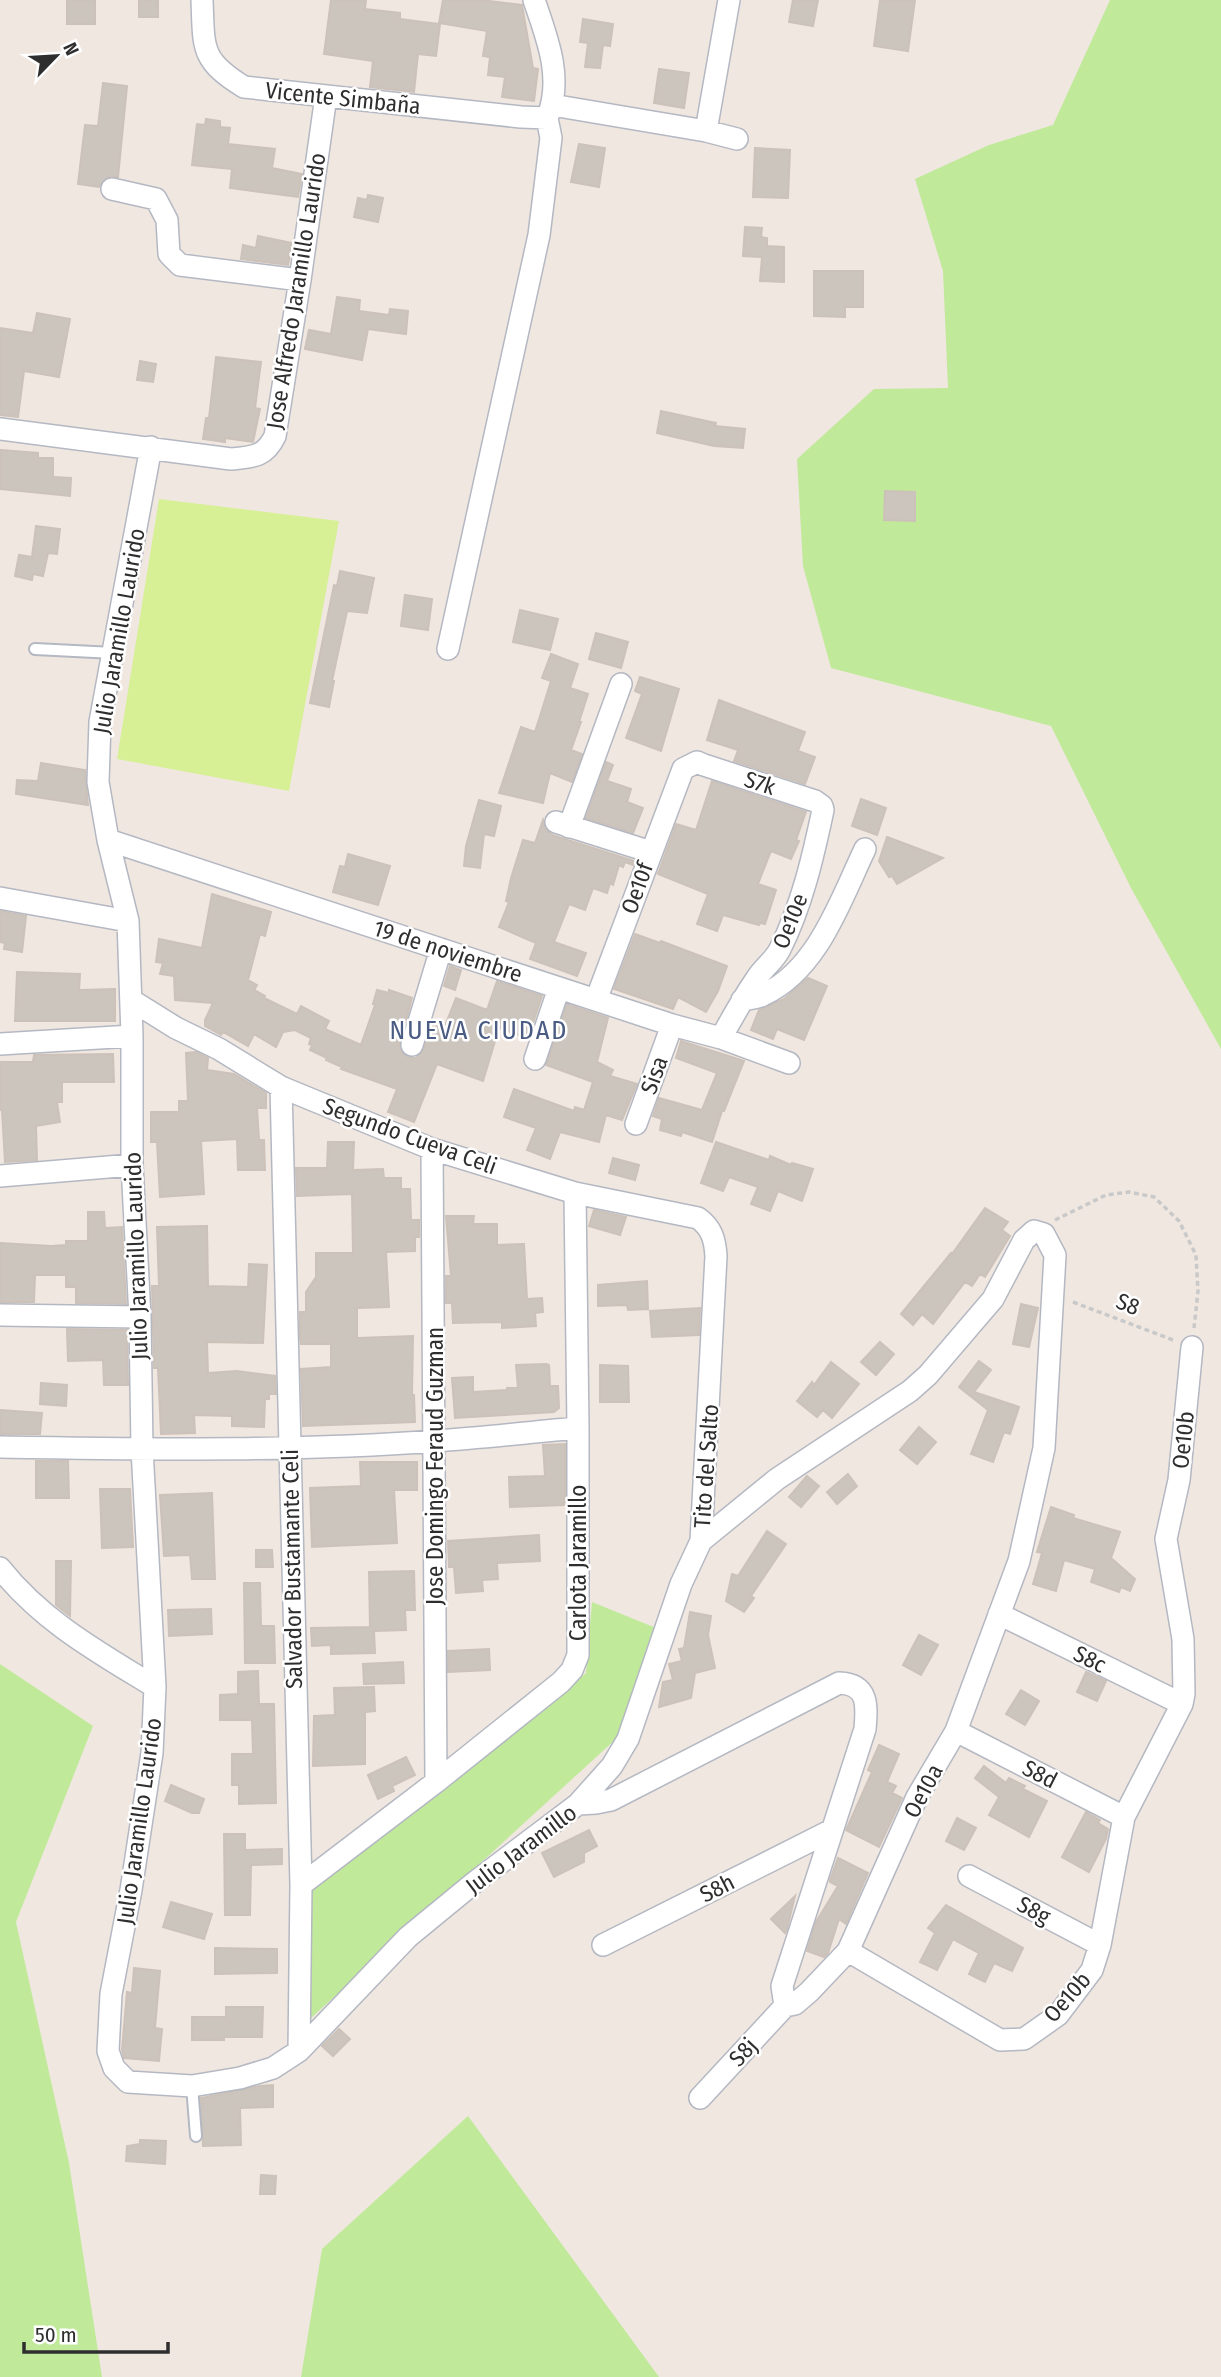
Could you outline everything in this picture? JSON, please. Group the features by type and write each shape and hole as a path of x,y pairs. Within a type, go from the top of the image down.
{"street":[{"name":"Vicente Simbaña","path":"202,0 204,37 210,60 221,73 244,87 521,117 550,111 706,131 737,139"},
{"path":"448,649 539,235 551,138 550,111 555,68 534,0"},
{"path":"706,131 729,0"},
{"name":"Jose Alfredo Jaramillo Laurido","path":"150,447 231,459 262,454 270,447 275,436 300,280 326,96"},
{"path":"112,189 156,199 167,220 169,254 180,265 300,280"},
{"path":"0,429 150,447"},
{"name":"Julio Jaramillo Laurido","path":"114,2068 108,2052 111,1994 131,1890 152,1753 155,1686 142,1449 140,1317 132,1165 132,1036 128,921 108,840 98,782 100,722 150,447"},
{"path":"621,684 562,824 651,852"},
{"name":"S7k","path":"680,776 683,769 697,762 815,801 822,806 817,830"},
{"name":"Oe10f","path":"596,1000 680,776"},
{"name":"Oe10e","path":"720,1038 742,1000 760,974 772,964 780,950 801,900 817,830"},
{"name":"19 de noviembre","path":"108,840 720,1038 789,1063"},
{"path":"742,1000 763,995 779,985 808,956 830,922 865,849"},
{"path":"0,898 128,921"},
{"path":"412,1045 441,949"},
{"path":"535,1059 559,988"},
{"name":"Segundo Cueva Celi","path":"131,1000 281,1087 432,1149 575,1193 698,1218 707,1225"},
{"name":"Sisa","path":"636,1124 673,1025"},
{"path":"0,1044 132,1036"},
{"name":"Salvador Bustamante Celi","path":"281,1087 300,1885 299,2051"},
{"name":"Jose Domingo Feraud Guzman","path":"432,1149 436,1782"},
{"path":"0,1176 132,1165"},
{"name":"Carlota Jaramillo","path":"300,1885 436,1782 561,1682 572,1670 578,1655 575,1193"},
{"name":"Tito del Salto","path":"578,1804 612,1766 628,1739 681,1584 701,1541 716,1256 713,1235 707,1225"},
{"path":"701,1541 777,1479 910,1391 928,1376 993,1299 1024,1240 1034,1231"},
{"name":"Oe10a","path":"785,2006 795,2004 809,1992 848,1951 917,1797 956,1731 1019,1561 1044,1448 1055,1255 1044,1234 1034,1231"},
{"path":"0,1315 140,1317"},
{"name":"Oe10b","path":"848,1951 1000,2040 1024,2039 1058,2015 1092,1970 1100,1945 1124,1817 1182,1704 1184,1694 1184,1639 1166,1539 1179,1480 1192,1347"},
{"path":"0,1447 289,1447 435,1441 578,1428"},
{"path":"0,1568 12,1583 68,1633 155,1686"},
{"name":"S8c","path":"999,1614 1182,1704"},
{"name":"Julio Jaramillo","path":"114,2068 128,2082 192,2086 240,2078 273,2068 299,2051 408,1937 578,1804 611,1800 839,1683 851,1683 860,1690 867,1707 865,1729 830,1831"},
{"name":"S8d","path":"956,1731 1124,1817"},
{"path":"785,2006 782,1986 830,1831"},
{"name":"S8h","path":"603,1945 830,1831"},
{"name":"S8g","path":"969,1876 1100,1945"},
{"name":"S8j","path":"700,2098 785,2006"}],"lane":[{"path":"34,649 114,653"},
{"path":"192,2086 196,2136"}],"path":[{"path":"1034,1231 1106,1195 1129,1192 1154,1197 1179,1221 1196,1255 1198,1291 1192,1347"},
{"name":"S8","path":"1051,1293 1192,1347"}],"green space":[{"path":"1110,0 1221,0 1221,1049 1131,888 1051,726 831,668 803,566 797,459 874,389 948,388 943,271 915,179 989,145 1053,125"},
{"path":"159,499 339,521 289,791 117,759"},
{"path":"592,1602 656,1628 617,1738 310,2019 311,1888 442,1791 586,1673"},
{"path":"0,1664 93,1726 16,1922 69,2163 102,2377 0,2377"},
{"path":"468,2116 659,2377 301,2377 322,2249"}],"building":[{"path":"67,0 95,0 95,24 67,24"},
{"path":"139,0 158,0 158,17 139,17"},
{"path":"331,0 366,0 365,9 400,13 400,19 440,24 436,56 418,54 414,92 370,87 373,61 324,54"},
{"path":"443,0 481,0 522,5 533,68 538,69 534,101 502,97 505,77 488,75 490,57 483,56 487,31 439,23"},
{"path":"793,0 818,0 813,26 789,22"},
{"path":"880,0 915,0 908,51 874,46"},
{"path":"583,19 613,24 610,46 603,45 600,68 585,67 588,43 580,42"},
{"path":"659,69 689,73 684,108 654,103"},
{"path":"103,83 127,86 118,177 108,177 99,187 78,184 85,125 98,126"},
{"path":"206,119 220,121 220,127 230,128 228,144 275,149 272,168 302,174 298,197 230,188 232,169 192,165 197,124 205,125"},
{"path":"579,144 605,148 599,187 571,182"},
{"path":"755,148 790,150 788,198 753,197"},
{"path":"368,195 383,198 378,222 354,217 358,198 367,200"},
{"path":"745,227 762,228 761,237 767,238 767,246 784,247 784,282 760,281 762,257 743,256"},
{"path":"258,236 292,243 288,265 241,259 243,245 256,248"},
{"path":"814,271 863,271 863,307 845,307 845,317 814,316"},
{"path":"337,297 360,300 359,311 389,315 390,309 408,311 406,334 368,329 362,360 305,349 309,330 331,334"},
{"path":"37,313 70,319 59,377 24,371 18,417 0,415 0,328 33,333"},
{"path":"216,357 261,362 255,408 260,409 253,442 225,438 225,442 203,439 206,418 209,418"},
{"path":"140,361 156,364 153,382 137,380"},
{"path":"661,411 716,423 715,426 745,429 743,448 714,446 657,433"},
{"path":"1,450 38,453 38,458 53,458 53,477 71,478 70,496 0,489"},
{"path":"885,491 915,492 915,521 884,520"},
{"path":"36,526 60,529 57,554 48,553 43,576 33,574 32,580 15,576 19,555 32,557"},
{"path":"340,571 374,578 367,613 347,611 329,707 310,703 334,585 337,586"},
{"path":"405,595 432,599 428,630 401,626"},
{"path":"520,610 558,619 550,650 513,642"},
{"path":"596,633 628,642 621,668 589,659"},
{"path":"551,654 578,664 570,688 588,694 571,750 582,754 572,782 550,773 543,803 499,793 521,727 535,732 551,681 542,678"},
{"path":"640,677 679,689 661,751 626,738 642,694 635,691"},
{"path":"719,700 805,732 798,751 815,757 805,784 734,761 738,750 707,740"},
{"path":"606,762 613,765 607,781 631,789 627,802 643,808 633,833 586,818"},
{"path":"41,763 85,770 88,805 16,794 17,780 38,781"},
{"path":"712,781 806,812 796,840 799,841 791,859 771,851 758,884 776,890 765,924 759,925 723,915 717,931 697,924 708,894 658,874 676,824 696,830"},
{"path":"861,799 886,808 877,835 852,826"},
{"path":"479,800 501,806 494,836 484,834 480,868 464,866 466,846"},
{"path":"543,820 546,830 552,835 634,861 633,865 625,862 623,867 619,865 613,885 610,883 607,893 593,888 585,910 569,904 554,942 586,953 577,976 530,959 536,943 499,927 509,902 506,901 511,878 523,840 535,843"},
{"path":"887,837 943,858 897,884 879,861"},
{"path":"348,854 390,866 378,905 333,892 340,866 345,867"},
{"path":"212,894 271,912 265,936 260,934 248,980 257,985 254,990 265,996 264,998 297,1014 301,1006 329,1021 325,1029 361,1045 375,1005 373,1004 377,990 389,993 389,990 412,998 399,1047 408,1057 416,1058 424,1049 433,1020 445,1026 456,998 487,1010 497,981 542,996 528,1038 499,1028 483,1081 437,1064 414,1122 388,1112 397,1089 341,1069 342,1067 310,1050 311,1038 295,1030 283,1032 276,1047 254,1034 248,1046 223,1032 221,1035 205,1026 213,1003 175,1000 174,976 160,974 163,963 156,962 159,939 202,948"},
{"path":"0,911 26,916 22,952 4,949 5,943 0,942"},
{"path":"635,934 727,966 718,991 706,1012 678,997 673,1009 614,989"},
{"path":"450,966 461,970 455,990 444,986"},
{"path":"17,972 80,974 79,990 115,989 115,1021 15,1021"},
{"path":"808,978 827,986 804,1040 777,1029 773,1039 751,1030 759,1010 784,999"},
{"path":"567,1004 608,1018 597,1062 613,1070 610,1076 637,1084 622,1120 606,1115 599,1142 560,1132 550,1159 527,1150 536,1128 504,1117 514,1089 574,1111 575,1107 584,1110 593,1082 546,1065"},
{"path":"681,1041 744,1061 712,1142 682,1132 681,1136 660,1130 662,1119 653,1116 659,1098 702,1110 717,1073 676,1058"},
{"path":"196,1052 208,1058 207,1070 234,1074 266,1093 266,1108 257,1108 259,1140 264,1140 265,1170 238,1170 237,1139 201,1141 204,1194 160,1197 157,1142 151,1142 151,1112 179,1112 179,1101 188,1101 186,1053"},
{"path":"113,1054 114,1082 62,1082 62,1102 57,1102 60,1122 36,1126 37,1160 5,1162 0,1110 0,1062 33,1062 34,1055"},
{"path":"328,1142 354,1142 353,1170 383,1169 384,1178 401,1178 401,1189 410,1189 411,1220 419,1220 419,1237 415,1237 415,1251 386,1252 389,1307 357,1308 357,1338 413,1336 412,1395 415,1422 303,1426 301,1369 331,1367 331,1344 301,1344 300,1338 300,1312 306,1312 306,1292 316,1277 316,1253 353,1253 352,1194 297,1196 296,1168 327,1168"},
{"path":"716,1142 769,1160 770,1156 791,1165 792,1163 813,1169 802,1201 778,1191 770,1211 751,1204 758,1187 729,1177 723,1191 701,1183"},
{"path":"613,1158 639,1165 635,1180 609,1173"},
{"path":"985,1208 1008,1222 1002,1230 1010,1236 985,1277 980,1274 972,1286 965,1282 933,1324 922,1314 913,1325 901,1314 952,1254"},
{"path":"594,1210 626,1217 620,1235 589,1226"},
{"path":"88,1212 104,1212 105,1228 122,1227 126,1304 76,1303 76,1287 66,1287 66,1275 35,1275 34,1302 0,1302 0,1243 51,1246 66,1245 66,1241 88,1241"},
{"path":"446,1216 474,1216 473,1224 497,1224 497,1245 524,1244 527,1299 542,1298 543,1312 535,1313 536,1326 502,1328 502,1322 453,1323 452,1303 446,1303 446,1276 451,1276"},
{"path":"207,1226 208,1286 248,1287 249,1264 267,1265 263,1343 207,1342 208,1373 237,1371 275,1376 276,1394 269,1394 269,1399 265,1399 264,1427 232,1426 232,1416 194,1415 195,1433 161,1434 158,1368 154,1368 152,1286 159,1286 157,1227"},
{"path":"647,1281 648,1309 628,1310 627,1305 598,1306 598,1285"},
{"path":"1021,1304 1038,1308 1029,1347 1013,1344"},
{"path":"700,1308 699,1335 652,1337 650,1311"},
{"path":"67,1329 127,1330 128,1385 104,1385 103,1360 68,1361"},
{"path":"880,1342 894,1354 876,1375 861,1362"},
{"path":"979,1361 991,1370 974,1392 1019,1407 1010,1434 1004,1432 993,1462 971,1454 988,1410 959,1387"},
{"path":"831,1362 859,1384 832,1418 823,1410 817,1417 797,1401 812,1382 814,1385"},
{"path":"516,1365 549,1365 550,1386 558,1386 559,1408 554,1412 455,1418 452,1378 473,1377 473,1392 507,1390 518,1388"},
{"path":"600,1365 628,1366 629,1402 600,1402"},
{"path":"41,1383 67,1385 66,1406 40,1404"},
{"path":"0,1410 42,1413 40,1434 0,1434"},
{"path":"919,1427 936,1442 917,1464 900,1450"},
{"path":"565,1444 565,1505 510,1507 509,1477 545,1476 543,1445"},
{"path":"36,1461 68,1461 69,1498 36,1498"},
{"path":"360,1462 417,1462 417,1490 394,1490 397,1543 312,1547 310,1488 361,1486"},
{"path":"848,1474 857,1486 837,1504 827,1492"},
{"path":"807,1476 819,1486 801,1507 789,1497"},
{"path":"100,1489 130,1489 133,1547 102,1548"},
{"path":"212,1493 215,1579 192,1579 190,1555 164,1556 160,1495"},
{"path":"1051,1507 1074,1515 1073,1518 1120,1532 1111,1558 1135,1579 1130,1591 1121,1587 1119,1592 1091,1582 1095,1569 1064,1560 1056,1591 1033,1584 1042,1553 1037,1552"},
{"path":"767,1531 786,1544 751,1596 754,1598 744,1612 726,1601 732,1574 738,1576"},
{"path":"539,1535 540,1561 497,1563 498,1579 482,1580 483,1591 456,1593 454,1567 449,1567 448,1541"},
{"path":"256,1550 272,1550 273,1567 256,1567"},
{"path":"56,1561 71,1561 70,1616 56,1605"},
{"path":"414,1571 415,1610 405,1610 406,1630 374,1631 375,1653 331,1654 331,1645 312,1646 311,1628 370,1627 369,1572"},
{"path":"244,1583 260,1583 261,1626 274,1626 275,1663 245,1663"},
{"path":"211,1609 212,1634 169,1636 168,1610"},
{"path":"690,1612 711,1616 708,1635 715,1668 695,1673 691,1698 659,1707 663,1682 673,1680 669,1664 682,1661 679,1649 684,1648"},
{"path":"919,1635 938,1645 921,1675 903,1665"},
{"path":"489,1649 490,1670 448,1672 448,1651"},
{"path":"403,1662 404,1683 364,1684 363,1664"},
{"path":"258,1671 259,1704 274,1704 276,1803 239,1804 239,1785 232,1785 232,1754 253,1754 252,1720 220,1720 220,1695 238,1694 238,1672"},
{"path":"1086,1672 1106,1681 1097,1701 1077,1692"},
{"path":"374,1687 375,1711 365,1712 365,1764 313,1766 314,1716 335,1715 334,1688"},
{"path":"1021,1690 1039,1701 1025,1725 1006,1714"},
{"path":"879,1745 899,1754 887,1782 896,1786 892,1793 902,1798 879,1847 846,1830 872,1772 868,1770"},
{"path":"406,1757 415,1775 392,1786 394,1791 378,1799 368,1775"},
{"path":"984,1766 1006,1783 1009,1778 1025,1786 1023,1789 1047,1801 1029,1837 989,1815 999,1797 975,1778"},
{"path":"171,1785 204,1799 199,1813 192,1813 165,1801"},
{"path":"1086,1812 1100,1820 1098,1823 1108,1829 1106,1839 1089,1872 1062,1857"},
{"path":"957,1818 976,1828 964,1850 946,1841"},
{"path":"589,1830 597,1846 584,1853 584,1862 554,1877 542,1853"},
{"path":"224,1834 245,1834 245,1850 282,1849 282,1864 251,1865 250,1915 225,1915"},
{"path":"838,1858 868,1873 846,1924 839,1919 828,1953 824,1957 807,1951 816,1922 838,1886 830,1880"},
{"path":"795,1896 787,1929 785,1933 771,1919"},
{"path":"171,1902 212,1914 204,1939 163,1927"},
{"path":"946,1905 1023,1948 1012,1971 994,1963 985,1982 969,1974 979,1953 953,1939 937,1970 920,1962 935,1933 928,1928"},
{"path":"215,1948 277,1949 277,1973 215,1974"},
{"path":"134,1968 160,1971 155,2028 162,2029 159,2061 124,2058 122,2050 127,1992 132,1993"},
{"path":"226,2007 263,2007 262,2037 192,2040 192,2017 226,2017"},
{"path":"339,2029 350,2039 333,2056 322,2046"},
{"path":"273,2085 273,2107 240,2108 241,2145 203,2146 201,2098"},
{"path":"140,2140 166,2141 165,2164 126,2161 127,2146 140,2144"},
{"path":"261,2175 276,2176 275,2194 260,2194"}],"district":[{"name":"NUEVA CIUDAD","path":"479,1030"}]}
